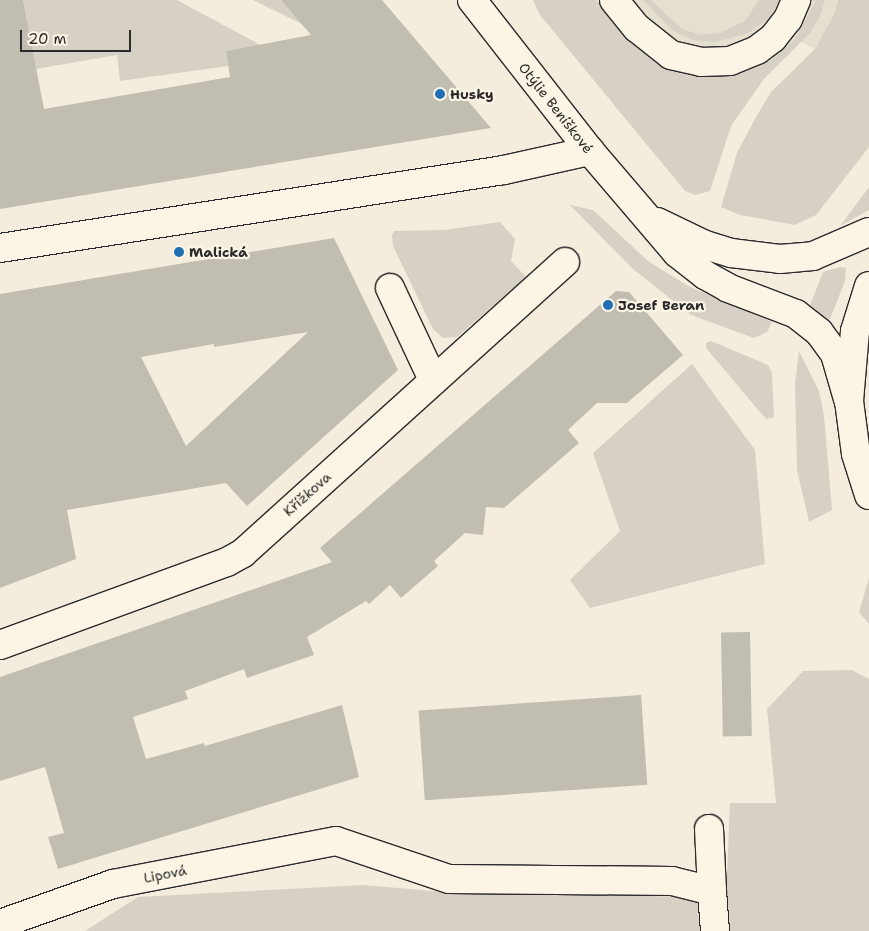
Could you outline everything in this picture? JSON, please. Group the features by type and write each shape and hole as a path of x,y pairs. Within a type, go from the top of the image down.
{"street":[{"name":"Otýlie Beníškové","path":"472,0 590,151 642,214 692,267 728,288 796,314 819,332 835,354 849,400"},
{"path":"614,0 637,28 671,55 701,62 730,61 757,50 773,38 788,19 796,0"},
{"path":"0,248 504,170 590,151"},
{"path":"642,214 704,245 753,257 813,256 869,232"},
{"name":"Křížkova","path":"0,645 227,562 248,549 565,262"},
{"path":"869,286 855,331 849,400 852,436 869,495"},
{"path":"390,288 433,380"},
{"path":"709,829 715,931"},
{"name":"Lipová","path":"0,924 113,884 336,841 449,879 672,881 712,891"}],"shaded area":[{"path":"23,0 177,0 283,57 247,47 226,51 228,66 120,81 117,55 36,69"},
{"path":"253,0 281,0 302,24"},
{"path":"533,0 596,0 632,43 662,66 702,77 732,75 770,61 795,39 816,0 825,0 820,16 810,33 764,79 731,126 710,191 695,195 685,191 540,15"},
{"path":"596,0 838,0 835,12 815,49 795,39 770,61 732,75 702,77 662,66 632,43"},
{"path":"643,0 651,0 682,29 701,35 720,33 745,21 759,0 780,0 769,18 749,33 715,42 693,40 672,30"},
{"path":"838,0 869,0 869,147 816,215 795,225 740,215 721,207 737,153 756,117 771,92 815,49 835,12"},
{"path":"869,187 869,210 840,226"},
{"path":"570,205 593,210 648,261 688,286 772,322 767,332 754,338 691,315 632,268"},
{"path":"500,222 515,239 511,261 526,277 457,337 443,338 433,329 393,246 392,235 394,231 444,230"},
{"path":"840,267 846,268 845,281 830,319 822,318 809,308 823,272"},
{"path":"711,341 768,365 772,373 774,417 766,419 706,348 706,343"},
{"path":"799,351 819,391 824,416 832,510 809,522 797,470 795,384"},
{"path":"692,364 755,450 765,564 590,608 570,580 620,531 593,453"},
{"path":"869,578 869,624 859,612"},
{"path":"852,670 869,679 869,931 85,931 138,897 363,885 467,894 726,897 730,803 776,803 767,709 803,671"}],"building":[{"path":"0,0 23,0 44,109 230,77 226,51 311,35 281,0 382,0 491,128 0,209"},
{"path":"334,238 398,370 247,506 226,483 67,510 76,559 0,588 0,294","holes":["308,332 186,446 141,357 214,344 214,347"]},
{"path":"616,291 629,292 683,355 627,403 597,403 568,430 579,443 504,508 486,507 483,535 465,533 434,561 438,566 401,598 390,585 369,604 366,601 307,637 314,655 247,678 244,669 185,691 188,699 133,717 146,759 204,743 205,746 342,705 359,777 58,869 48,837 64,833 45,767 0,781 0,677 332,562 320,548"},
{"path":"750,632 752,736 723,736 721,633"},
{"path":"641,695 647,785 425,800 419,711"}],"place":[{"name":"Husky","path":"440,94"},
{"name":"Malická","path":"179,252"},
{"name":"Josef Beran","path":"608,305"}]}
